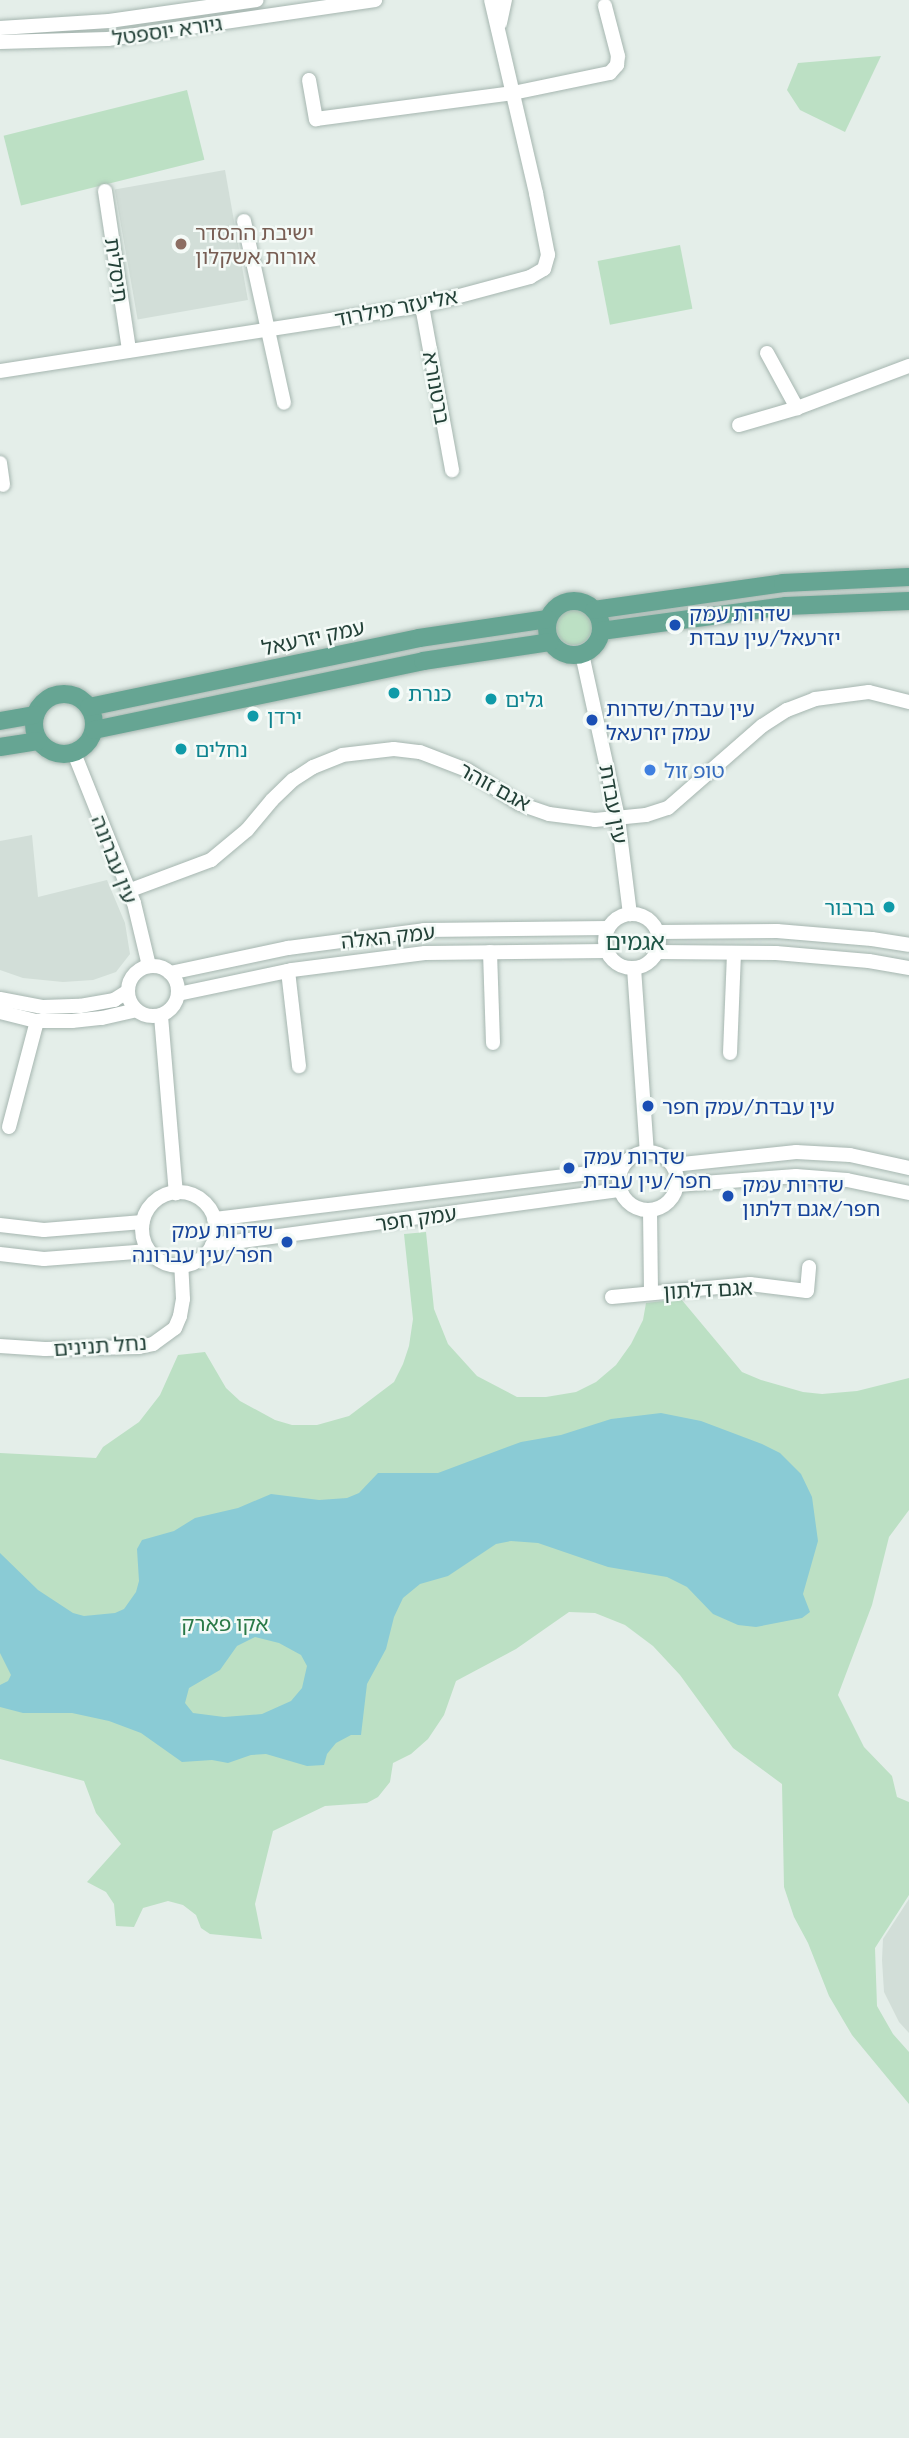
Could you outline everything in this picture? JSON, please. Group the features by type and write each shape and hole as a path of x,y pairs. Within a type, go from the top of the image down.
{"main road":[{"path":"594,610 783,583 909,577"},
{"path":"579,601 594,610 601,622 601,631 595,646 582,654 564,653 551,642 547,633 548,619 555,608 566,602 579,601"},
{"path":"601,631 786,606 909,601"},
{"name":"עמק יזרעאל","path":"89,707 419,639 548,619"},
{"path":"94,730 423,661 551,642"},
{"path":"59,694 76,696 89,707 94,730 87,744 74,753 58,754 38,741 34,731 35,715 44,701 59,694"},
{"path":"0,721 35,715"},
{"path":"0,747 38,741"}],"street":[{"name":"גיורא יוספטל","path":"0,28 109,22 228,2 257,0"},
{"name":"גיורא יוספטל","path":"0,42 108,39 375,0"},
{"name":"אליעזר מילרוד","path":"0,371 129,349 422,306 530,277 544,269 548,255 491,0"},
{"name":"אליעזר מילרוד","path":"499,28 505,0"},
{"path":"309,80 316,119 513,93 610,73 617,65 618,56 605,6"},
{"name":"תיסלית","path":"106,191 129,349"},
{"path":"244,221 284,403"},
{"name":"ברטנורא","path":"422,306 452,471"},
{"path":"766,353 797,408"},
{"path":"739,425 797,408 909,366"},
{"path":"0,463 4,485"},
{"name":"עין עבדת","path":"582,654 618,818 630,914"},
{"name":"אגם זוהר","path":"128,891 211,860 247,830 293,780 313,767 367,750 394,749 444,759 520,804 550,814 584,820 618,818 646,815 668,808 762,726 806,702 841,693 869,692 909,702"},
{"name":"עין עברונה","path":"74,753 128,891 149,966"},
{"path":"630,914 647,918 658,932 657,952 648,963 634,968 615,962 607,951 608,928 619,916 630,914"},
{"name":"עמק האלה","path":"170,973 288,948 424,930 608,928"},
{"path":"658,932 778,931 872,939 909,946"},
{"name":"עמק האלה","path":"178,994 288,971 425,953 607,951"},
{"path":"490,952 494,1044"},
{"path":"657,952 734,953 869,961 909,968"},
{"path":"730,1053 734,953"},
{"path":"0,999 43,1007 80,1006 114,1000 127,992 135,973 149,966 161,967 170,973 178,994 173,1008 160,1016 146,1016 136,1010 127,992"},
{"path":"634,968 647,1152"},
{"path":"288,971 299,1066"},
{"path":"0,1013 37,1021 102,1018 136,1010"},
{"path":"160,1016 176,1193"},
{"path":"9,1126 37,1021"},
{"path":"647,1152 662,1156 673,1165 677,1185 671,1200 650,1210 635,1207 620,1190 621,1169 631,1157 647,1152"},
{"path":"673,1165 796,1152 850,1156 909,1168"},
{"name":"עמק חפר","path":"214,1219 621,1169"},
{"path":"677,1185 796,1176 847,1180 909,1193"},
{"name":"עמק חפר","path":"212,1245 620,1190"},
{"path":"176,1193 200,1199 214,1219 212,1245 200,1260 181,1266 158,1259 144,1242 143,1222 151,1205 167,1195 176,1193"},
{"name":"אגם דלתון","path":"650,1210 651,1292"},
{"path":"0,1225 44,1230 143,1222"},
{"path":"0,1254 44,1259 149,1251"},
{"name":"נחל תנינים","path":"0,1346 45,1349 139,1347 153,1344 174,1328 180,1316 181,1266"},
{"name":"אגם דלתון","path":"612,1297 750,1284 807,1292 808,1268"}],"shaded area":[{"name":"ישיבת ההסדר אורות אשקלון","path":"225,170 248,300 138,319 115,189"},
{"path":"32,835 38,897 107,880 125,923 130,954 116,972 93,980 63,982 23,978 0,970 0,841"},
{"path":"909,1899 909,2033 899,2022 884,1992 882,1960 883,1939"}],"green space":[{"path":"881,56 845,132 800,110 787,90 798,63"},
{"path":"187,90 204,160 21,206 4,136"},
{"path":"680,245 692,309 610,325 598,261"},
{"path":"574,609 587,614 592,627 587,640 574,645 561,640 556,627 561,614"},
{"name":"אקו פארק","path":"426,1232 434,1309 448,1344 477,1376 517,1397 546,1397 576,1392 596,1382 616,1365 631,1344 643,1320 646,1303 681,1299 742,1372 761,1380 803,1392 822,1394 857,1391 909,1378 909,1510 889,1537 872,1605 838,1695 864,1747 892,1776 897,1797 909,1802 909,1895 875,1948 877,2006 893,2034 909,2052 909,2104 852,2035 829,1996 808,1943 794,1917 784,1887 782,1784 733,1748 680,1675 653,1646 625,1625 595,1613 569,1612 516,1649 456,1681 444,1715 428,1739 411,1754 393,1763 390,1782 378,1797 367,1803 325,1806 273,1831 255,1904 262,1939 210,1934 201,1928 196,1915 183,1905 168,1901 143,1908 134,1927 116,1926 114,1904 106,1892 87,1882 121,1844 96,1813 84,1781 0,1759 0,1453 96,1458 103,1447 139,1422 160,1395 178,1355 205,1352 226,1388 240,1401 275,1420 292,1425 317,1425 349,1416 394,1382 403,1364 413,1319 404,1234"}],"water":[{"path":"661,1413 701,1421 780,1453 801,1474 812,1497 818,1541 803,1594 810,1612 802,1618 756,1627 738,1625 713,1614 687,1587 667,1577 608,1567 538,1543 511,1541 496,1544 448,1576 420,1584 403,1598 394,1617 386,1649 367,1684 361,1735 351,1735 336,1743 327,1754 324,1765 307,1766 266,1754 251,1755 228,1763 212,1760 182,1762 141,1733 109,1721 72,1713 23,1713 0,1707 0,1685 8,1681 11,1675 0,1653 0,1553 38,1590 73,1613 84,1616 115,1613 124,1609 136,1592 139,1581 137,1549 142,1540 174,1531 195,1518 238,1508 271,1494 319,1500 347,1498 359,1493 378,1473 438,1473 521,1442 561,1435 611,1419","holes":["255,1637 279,1643 301,1655 307,1666 302,1688 291,1701 262,1714 224,1717 193,1713 185,1703 189,1688 220,1670 237,1646"]}],"place":[{"name":"ישיבת ההסדר אורות אשקלון","path":"181,244"},
{"name":"שדרות עמק יזרעאל/עין עבדת","path":"675,625"},
{"name":"כנרת","path":"394,693"},
{"name":"גלים","path":"491,699"},
{"name":"ירדן","path":"253,716"},
{"name":"עין עבדת/שדרות עמק יזרעאל","path":"592,720"},
{"name":"נחלים","path":"181,749"},
{"name":"טופ זול","path":"650,770"},
{"name":"ברבור","path":"889,907"},
{"name":"עין עבדת/עמק חפר","path":"648,1106"},
{"name":"שדרות עמק חפר/עין עבדת","path":"569,1168"},
{"name":"שדרות עמק חפר/אגם דלתון","path":"728,1196"},
{"name":"שדרות עמק חפר/עין עברונה","path":"287,1242"}],"district":[{"name":"אגמים","path":"635,941"}]}
